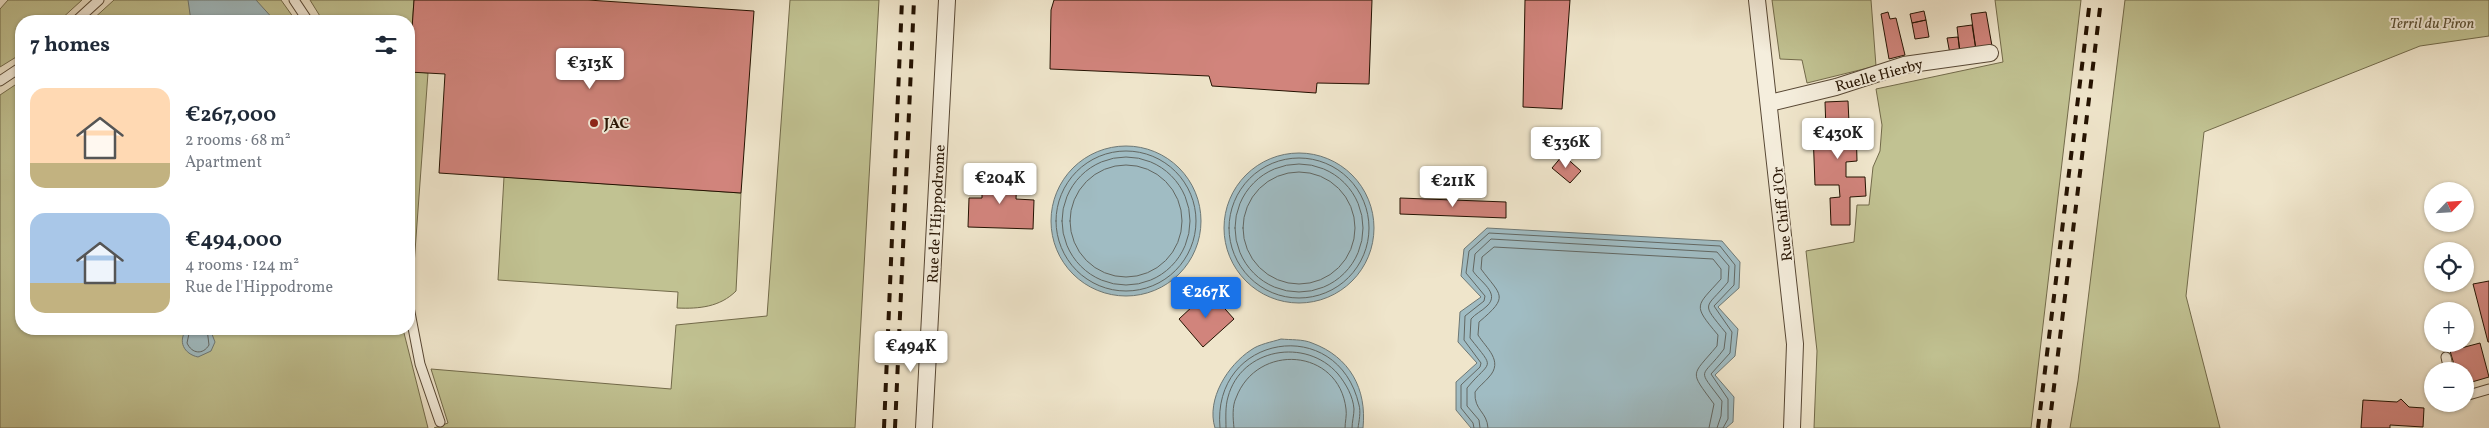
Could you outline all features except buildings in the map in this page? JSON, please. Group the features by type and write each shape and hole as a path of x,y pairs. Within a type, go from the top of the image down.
{"street":[{"name":"Rue de l'Hippodrome","path":"924,428 947,0"},
{"name":"Rue Chiff d'Or","path":"1758,0 1795,344 1792,428"},
{"name":"Ruelle Hierby","path":"1770,103 1836,87 1904,66 1990,53"}],"lane":[{"path":"83,15 99,0"},
{"path":"294,0 304,15"},
{"path":"0,81 15,71"},
{"path":"414,335 420,364 440,422"},
{"path":"2446,357 2447,362"},
{"path":"2474,393 2489,389"}],"green space":[{"path":"8,0 82,0 66,15 15,15 15,58 0,67 0,9"},
{"path":"114,0 281,0 292,15 98,15"},
{"path":"310,0 414,0 413,15 319,15"},
{"path":"790,0 879,0 855,428 434,428 448,423 431,369 671,389 676,325 767,316"},
{"path":"1772,0 1871,0 1876,66 1807,83 1802,60 1780,59"},
{"path":"1995,0 2081,0 2031,428 1814,428 1817,351 1806,251 1854,242 1857,205 1869,205 1873,167 1880,151 1882,125 1876,89 2003,62"},
{"name":"Terril du Piron","path":"2125,0 2489,0 2489,36 2420,46 2204,132 2186,296 2220,428 2070,428 2078,381"},
{"path":"415,72 428,73 415,251"},
{"path":"15,85 15,335 405,335 428,428 0,428 0,95"},
{"path":"504,177 741,193 736,291 716,304 693,308 677,308 678,292 498,280"}],"water":[{"path":"188,0 256,0 270,15 190,15"},
{"path":"1126,146 1141,147 1155,152 1179,168 1195,192 1200,206 1200,236 1195,250 1179,274 1155,290 1141,295 1126,296 1111,295 1097,290 1073,274 1057,250 1052,236 1051,221 1052,206 1057,192 1073,168 1097,152 1111,147"},
{"path":"1299,153 1314,154 1328,159 1352,175 1368,199 1373,213 1373,243 1368,257 1352,281 1328,297 1314,302 1299,303 1284,302 1270,297 1246,281 1230,257 1225,243 1224,228 1225,213 1230,199 1246,175 1270,159 1284,154"},
{"path":"1487,228 1722,241 1740,262 1739,288 1718,307 1738,329 1735,356 1715,375 1734,397 1733,422 1726,428 1471,428 1456,410 1456,382 1477,363 1458,342 1460,312 1481,297 1461,276 1464,249"},
{"path":"184,335 212,335 215,342 211,351 198,357 186,350 182,342"},
{"path":"1281,339 1301,340 1312,343 1337,357 1346,366 1359,388 1364,414 1363,428 1215,428 1213,417 1216,395 1234,364 1254,348"}],"railway":[{"path":"884,428 902,0"},
{"path":"895,428 914,0"},
{"path":"2038,428 2090,0"},
{"path":"2049,428 2101,0"}],"place":[{"name":"JAC","path":"594,123"}]}
